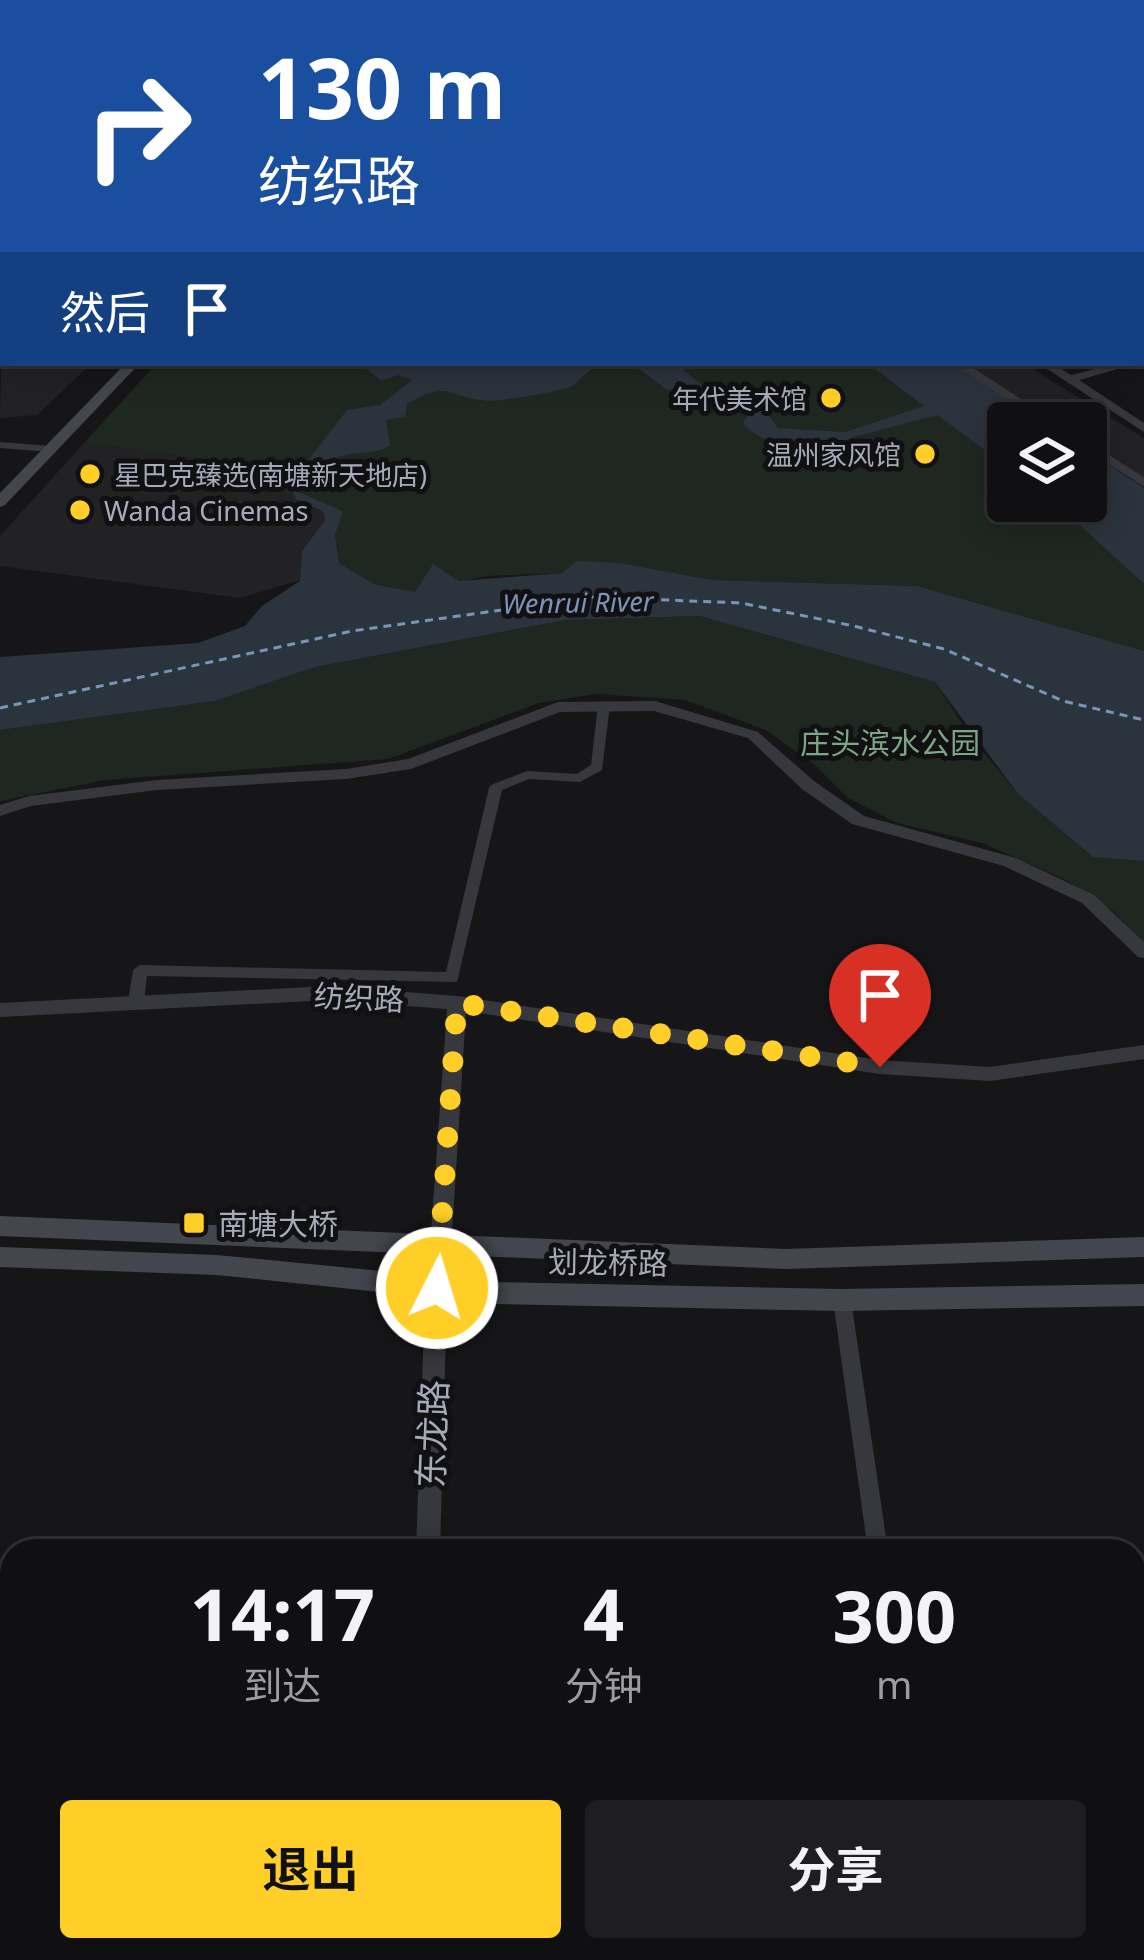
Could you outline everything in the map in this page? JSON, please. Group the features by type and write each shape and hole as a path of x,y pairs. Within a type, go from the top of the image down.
{"main road":[{"path":"0,502 113,366"},
{"path":"0,483 131,366"},
{"name":"划龙桥路","path":"0,1226 786,1259 1144,1246"},
{"name":"划龙桥路","path":"0,1257 218,1265 437,1288 842,1300 1144,1294"}],"street":[{"path":"963,366 1018,402"},
{"path":"1049,366 1144,428"},
{"path":"1070,379 1120,366"},
{"path":"0,445 43,448"},
{"path":"1107,458 1144,482"},
{"path":"136,1001 140,970 452,978 496,788 527,775 580,778 596,767 604,705"},
{"path":"0,811 29,801 157,785 346,774 411,764 559,706 656,706 753,735 808,785 858,820 1010,862 1088,899 1144,952"},
{"name":"纺织路","path":"0,1010 329,993 457,1003 880,1067 990,1074 1144,1052"},
{"name":"东龙路","path":"428,1539 437,1288 457,1003"},
{"path":"842,1300 876,1539"}],"shaded area":[{"path":"1,366 89,366 37,415 0,418"},
{"path":"956,366 1028,366 1086,402 1011,402"},
{"path":"1107,415 1144,438 1144,488 1107,464"},
{"path":"84,443 227,463 324,511 325,520 302,551 300,580 240,598 0,566 0,536"}],"green space":[{"path":"154,366 871,366 987,452 987,522 1076,522 1144,584 1144,651 917,586 712,580 621,563 562,573 487,576 416,592 374,584 339,563 335,535 342,510 296,499 227,463 84,443"},
{"name":"庄头滨水公园","path":"699,616 935,682 971,737 1018,794 1093,857 1144,861 1144,943 1113,911 1066,880 982,843 897,823 848,798 816,766 766,730 685,700 596,694 539,703 388,759 105,780 0,801 0,730 215,701 315,667 566,620"}],"water":[{"name":"Wenrui River","path":"597,366 574,385 547,393 489,401 442,391 422,396 407,404 405,417 386,420 390,446 341,456 307,477 298,492 343,511 335,535 339,563 374,584 415,592 433,564 459,581 562,573 577,561 621,563 712,580 917,586 1144,651 1144,861 1093,857 1018,794 935,682 699,616 566,620 315,667 215,701 0,730 0,657 198,643 245,626 262,606 300,581 302,551 325,520 323,511 296,499 291,488 296,476 347,410 380,405 412,380 398,375 382,381 364,367"},
{"path":"635,366 679,366 703,386 758,402 778,428 845,432 924,406 871,366 956,366 1011,402 987,402 987,452 937,415 850,438 848,443 775,442 751,431 743,422 752,410 733,398 666,389"},
{"path":"1107,464 1144,488 1144,584 1076,522 1107,522"}],"ferry route":[{"path":"0,708 352,631 594,597 741,603 854,626 944,649 1063,701 1144,720"}],"place":[{"name":"年代美术馆","path":"831,398"},
{"name":"温州家风馆","path":"925,454"},
{"name":"星巴克臻选(南塘新天地店)","path":"90,474"},
{"name":"Wanda Cinemas","path":"80,510"},
{"name":"南塘大桥","path":"194,1223"}],"route":[{"path":"437,1288 457,1003 880,1067"}]}
